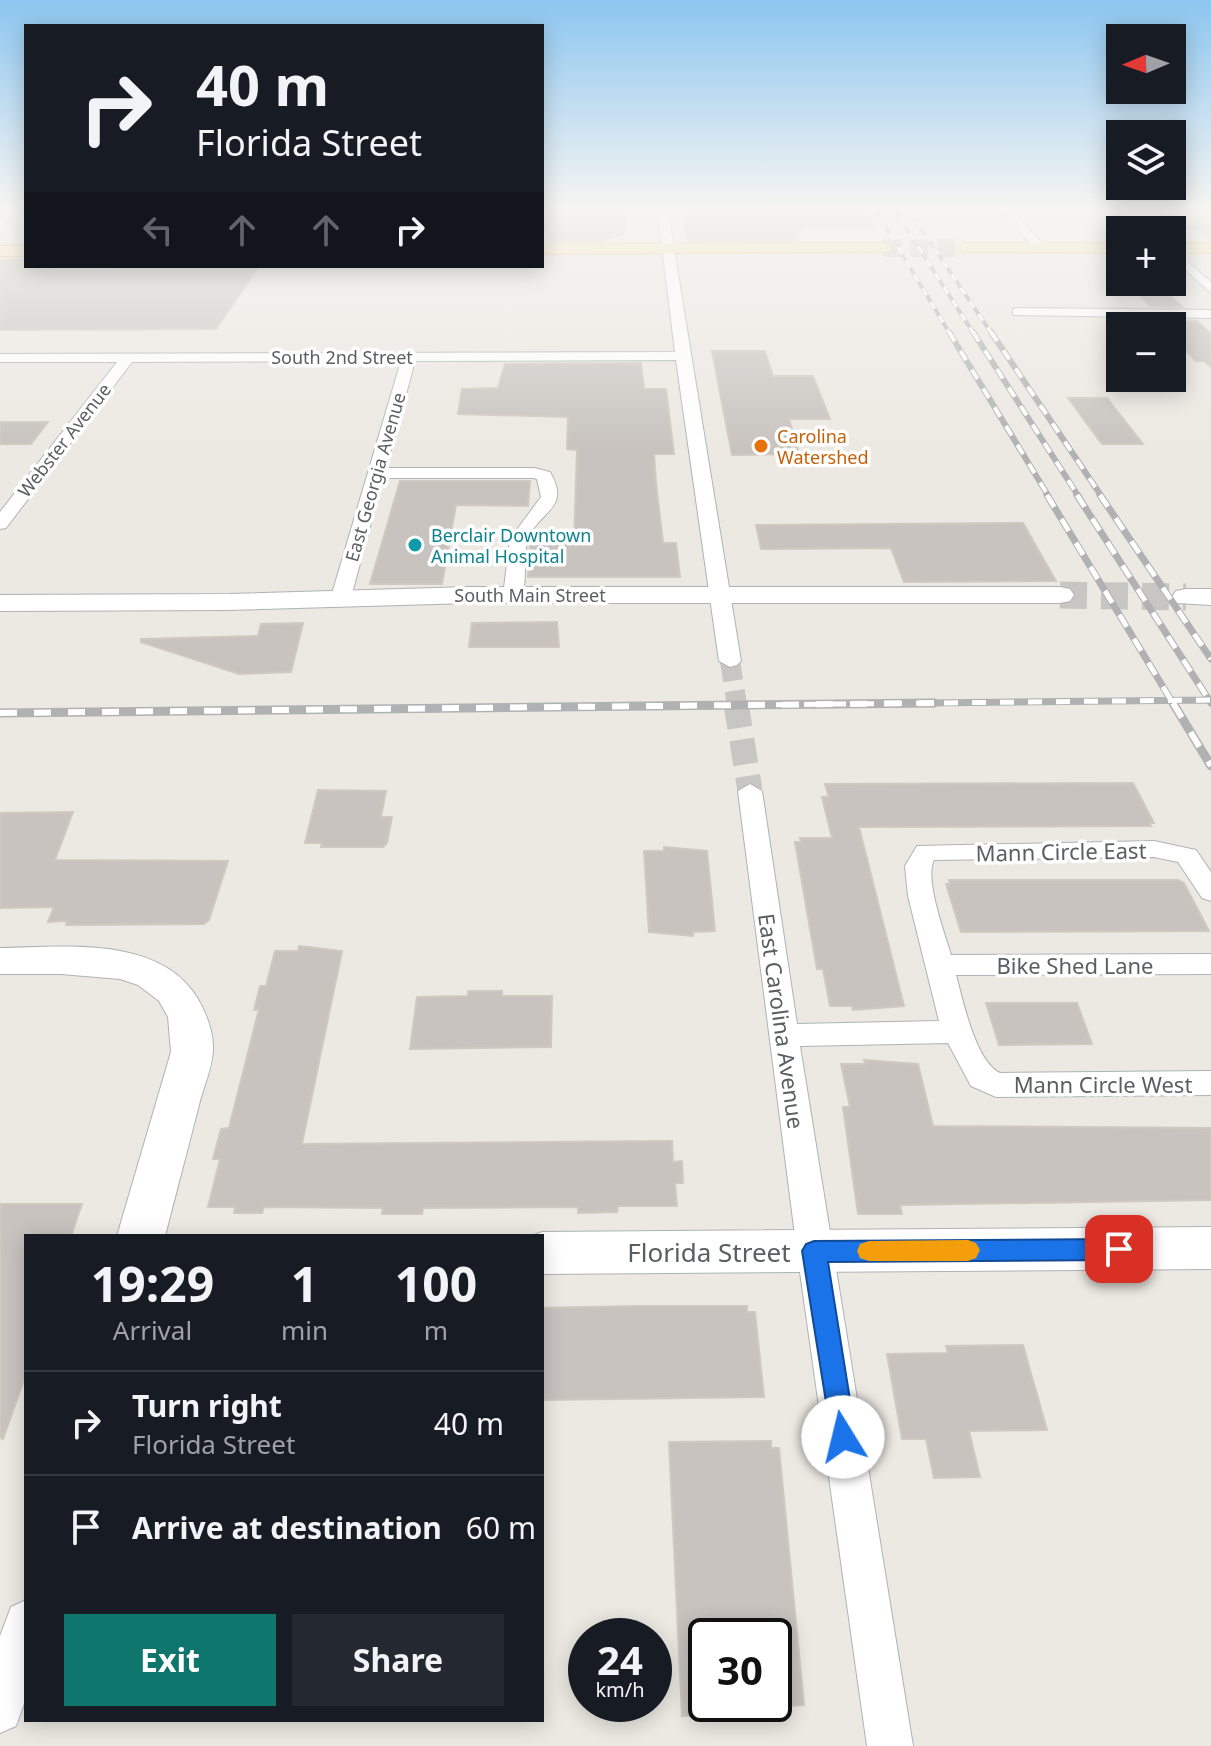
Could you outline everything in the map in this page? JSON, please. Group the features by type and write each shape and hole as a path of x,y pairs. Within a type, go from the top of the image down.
{"main road":[{"name":"South Main Street","path":"0,603 719,594 1060,595"},
{"path":"0,961 98,961 141,969 156,975 180,1002 192,1031 185,1082 142,1234"},
{"name":"Florida Street","path":"544,1253 1211,1248"}],"street":[{"path":"675,287 730,661"},
{"path":"1018,312 1211,314"},
{"name":"South 2nd Street","path":"0,358 685,356"},
{"name":"Webster Avenue","path":"0,524 128,357"},
{"name":"East Georgia Avenue","path":"341,597 409,357"},
{"path":"377,473 534,473 544,476 551,494 519,537 513,596"},
{"name":"East Carolina Avenue","path":"750,791 814,1251 890,1746"},
{"name":"Mann Circle East","path":"939,965 918,866 926,852 1154,849 1177,852 1194,861 1211,892"},
{"name":"Bike Shed Lane","path":"939,965 1211,964"},
{"path":"784,1035 957,1032 939,965"},
{"name":"Mann Circle West","path":"957,1032 982,1078 996,1085 1211,1083"},
{"path":"0,1710 24,1629"}],"building":[{"path":"0,287 244,287 216,329 0,330"},
{"path":"1140,296 1171,296 1182,307 1150,306"},
{"path":"1186,321 1197,321 1211,334 1211,367 1204,361 1196,361 1186,351"},
{"path":"712,351 765,351 773,376 813,376 830,419 789,419 799,454 732,455"},
{"path":"641,363 644,389 666,389 674,454 654,454 656,483 663,543 676,543 680,577 528,577 530,543 574,543 577,450 567,449 568,417 458,414 462,389 498,388 505,364"},
{"path":"1068,398 1107,398 1143,444 1102,444"},
{"path":"0,422 48,422 31,444 0,444"},
{"path":"400,481 530,481 528,506 456,505 442,584 370,584"},
{"path":"1023,523 1056,581 904,582 891,548 761,549 756,525"},
{"path":"557,622 559,647 469,647 472,623"},
{"path":"303,623 291,672 239,674 141,642 141,639 258,636 261,624"},
{"path":"1133,783 1154,823 1149,823 1151,826 859,827 904,1006 853,1010 852,1006 830,1006 823,969 817,969 795,842 801,842 800,838 832,838 822,797 829,797 825,784"},
{"path":"318,790 386,791 381,817 392,817 387,843 383,847 321,847 322,843 305,843"},
{"path":"73,812 55,860 228,861 209,920 204,924 66,925 67,921 48,922 54,907 0,908 0,813"},
{"path":"664,847 707,851 715,931 693,932 693,936 649,932 644,851 664,851"},
{"path":"949,880 1178,880 1184,883 1209,931 961,932 946,884 950,884"},
{"path":"299,946 342,951 302,1144 672,1141 673,1162 682,1161 683,1183 675,1183 677,1206 618,1206 617,1212 578,1213 578,1207 423,1208 422,1214 382,1214 383,1208 264,1207 262,1213 234,1213 235,1207 208,1207 220,1159 213,1159 221,1129 229,1128 259,1009 254,1010 260,986 266,986 275,951 298,951"},
{"path":"468,991 502,991 502,996 552,996 551,1047 410,1049 417,997 468,996"},
{"path":"986,1003 1077,1003 1092,1044 999,1045"},
{"path":"864,1060 918,1064 933,1126 1211,1128 1211,1200 900,1205 902,1214 858,1214 843,1107 850,1107 841,1064 865,1064"},
{"path":"0,1204 82,1204 72,1234 24,1234 24,1380 3,1439 0,1438"},
{"path":"747,1306 747,1312 755,1312 764,1397 544,1400 544,1308"},
{"path":"1023,1345 1047,1430 969,1431 980,1477 934,1478 926,1439 902,1439 887,1354 948,1353 946,1346"},
{"path":"771,1441 771,1448 779,1448 804,1705 792,1706 792,1618 688,1618 688,1716 682,1716 669,1442"}],"tunnel":[{"path":"1060,595 1186,597"},
{"path":"730,661 737,705"},
{"path":"736,703 750,791"}],"railway":[{"path":"922,287 950,334"},
{"path":"944,287 974,334"},
{"path":"961,287 992,334"},
{"path":"949,332 1049,497"},
{"path":"973,332 1079,497"},
{"path":"991,332 1102,497"},
{"path":"1047,495 1171,700"},
{"path":"1077,495 1209,700"},
{"path":"1100,495 1211,659"},
{"path":"841,704 1171,700"},
{"path":"1171,700 1174,705"},
{"path":"1171,700 1209,700"},
{"path":"841,704 934,703"},
{"path":"1173,703 1211,766"},
{"path":"0,713 841,704"},
{"path":"748,705 841,704"}],"slow traffic":[{"path":"869,1251 968,1250"}],"place":[{"name":"Carolina Watershed","path":"761,446"},
{"name":"Berclair Downtown Animal Hospital","path":"415,545"}],"route":[{"path":"843,1437 814,1251 1119,1249"}]}
